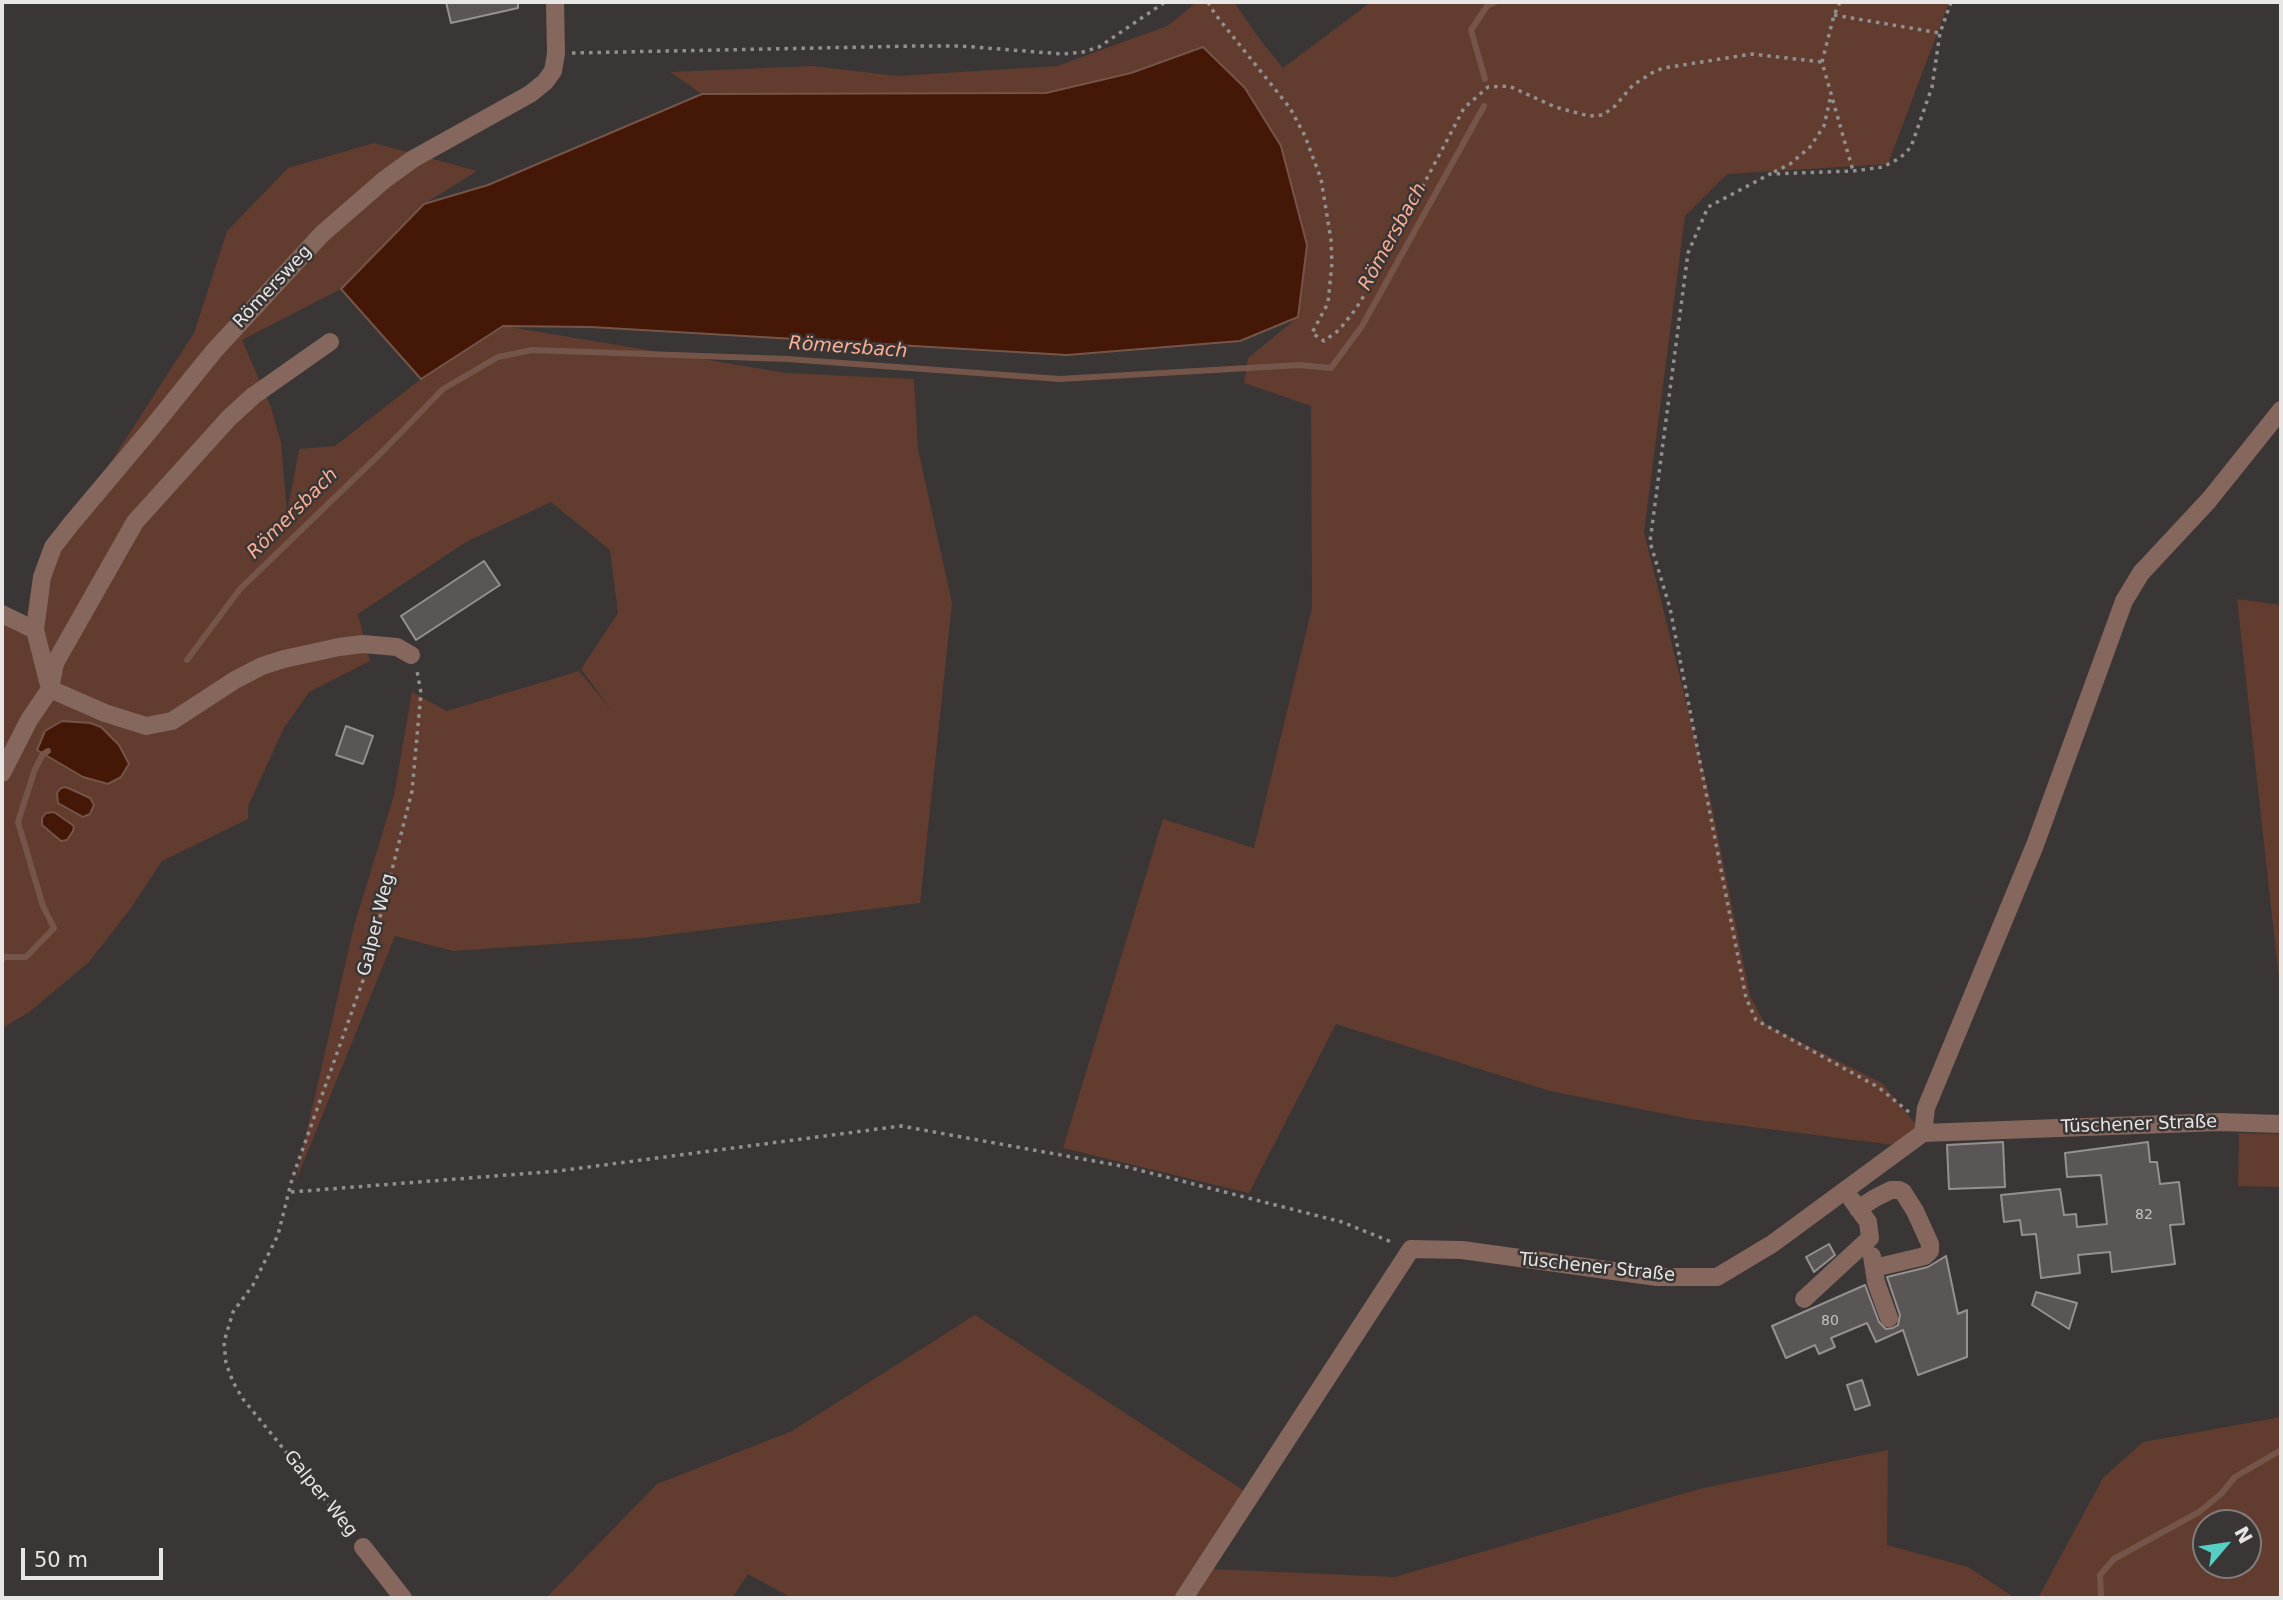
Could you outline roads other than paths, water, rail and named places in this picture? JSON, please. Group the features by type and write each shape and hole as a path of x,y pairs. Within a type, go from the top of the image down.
{"street":[{"name":"Römersweg","path":"36,629 42,577 54,547 214,351 267,292 322,234 384,180 441,142 530,94 545,82 553,71 556,54 555,2"},
{"path":"2,773 29,720 50,688 55,663 135,522 229,418 253,396 330,342"},
{"path":"1923,1133 1926,1108 2035,845 2124,601 2141,573 2209,500 2281,410"},
{"path":"2,614 36,629 50,688"},
{"path":"50,688 132,722 146,726 159,725 185,714 253,670 284,659 363,644 397,647 411,655"},
{"name":"Tüschener Straße","path":"1184,1598 1410,1249 1462,1250 1657,1277 1717,1277 1772,1244 1923,1133 2220,1122 2281,1125"},
{"path":"1858,1209 1891,1190 1899,1190 1915,1211 1930,1244 1930,1251 1925,1256 1874,1268"},
{"path":"1846,1191 1867,1222 1876,1282 1889,1318"},
{"path":"1804,1299 1870,1238"},
{"name":"Galper Weg","path":"362,1546 403,1598"}],"waterway":[{"path":"1485,79 1471,30 1487,6 1495,2"},
{"name":"Römersbach","path":"187,660 240,589 443,389 498,357 532,350 787,359 1060,379 1299,365 1331,368 1362,326 1484,106"},
{"name":"Römersbach","path":"2,960 5,957 26,957 54,928 43,906 18,822 35,769 43,754 48,751"},
{"path":"2101,1598 2100,1575 2114,1559 2199,1512 2221,1494 2235,1477 2281,1450"}]}
